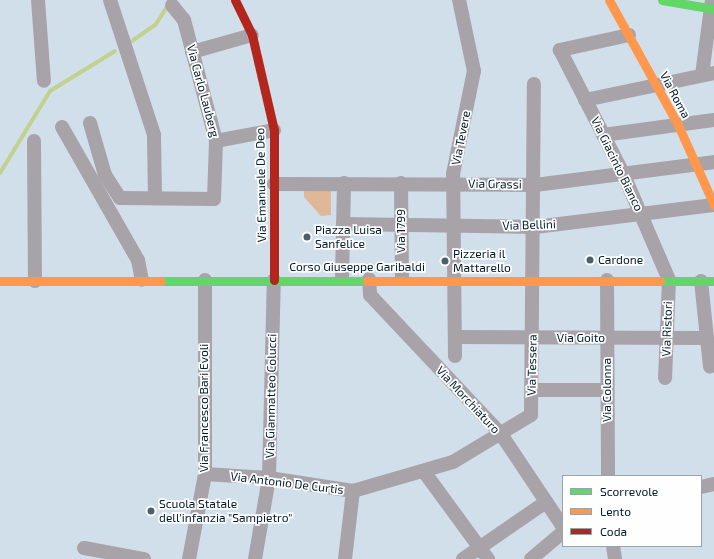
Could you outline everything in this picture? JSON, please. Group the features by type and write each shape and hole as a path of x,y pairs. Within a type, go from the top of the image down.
{"street":[{"path":"38,0 44,80"},
{"path":"110,0 154,135 155,198"},
{"name":"Via Emanuele De Deo","path":"235,0 252,35 274,130 274,280"},
{"name":"Via Tevere","path":"455,356 457,279 454,183 474,71 459,0"},
{"name":"Via Roma","path":"610,0 678,125 714,205"},
{"path":"585,100 708,74 712,6 662,0"},
{"name":"Via Carlo Lauberg","path":"90,123 105,175 120,198 214,199 216,141 184,20 172,6"},
{"name":"Via Giacinto Bianco","path":"629,34 560,50 602,135 623,173 642,214 669,280"},
{"path":"192,52 252,35"},
{"name":"Via Tessera","path":"501,434 531,415 535,227 534,84"},
{"path":"602,135 714,120"},
{"path":"62,127 138,260 142,280"},
{"path":"216,141 274,130"},
{"path":"34,140 35,281"},
{"name":"Via Grassi","path":"274,184 454,183 535,185 714,162"},
{"path":"342,279 344,183"},
{"name":"Via 1799","path":"402,183 402,279"},
{"name":"Via Bellini","path":"343,224 535,227 714,205"},
{"name":"Corso Giuseppe Garibaldi","path":"0,281 342,279 708,281"},
{"name":"Via Morchiaturo","path":"369,279 370,295 501,434 562,526"},
{"name":"Via Francesco Bari Evoli","path":"189,559 205,474 205,280"},
{"name":"Via Gianmatteo Colucci","path":"255,559 269,478 274,280"},
{"name":"Via Colonna","path":"607,280 608,475"},
{"name":"Via Ristori","path":"665,378 669,280"},
{"path":"708,281 707,338 710,366"},
{"name":"Via Goito","path":"456,337 707,338"},
{"path":"532,390 607,390"},
{"name":"Via Antonio De Curtis","path":"205,474 269,478 354,491 425,473 453,462 501,434"},
{"path":"425,473 484,553"},
{"path":"702,487 714,484"},
{"path":"345,559 354,491"},
{"path":"464,559 484,553 546,502"},
{"path":"531,559 562,533"},
{"path":"613,547 615,559"},
{"path":"84,548 144,559"}],"shaded area":[{"path":"304,188 331,189 331,215 321,216 304,197"}],"waterway":[{"path":"132,41 156,24 169,4"},
{"path":"0,173 50,91 115,51"}],"traffic: fast":[{"path":"662,0 714,9"},
{"path":"161,281 367,281"},
{"path":"660,281 714,281"}],"traffic: slow":[{"path":"609,0 678,125 714,205"},
{"path":"0,281 161,281"},
{"path":"367,281 660,281"}],"traffic: jam":[{"path":"235,0 252,35 274,130 274,280"}],"place":[{"name":"Piazza Luisa Sanfelice","path":"307,237"},
{"name":"Cardone","path":"590,260"},
{"name":"Pizzeria il Mattarello","path":"445,261"},
{"name":"Scuola Statale dell'infanzia \"Sampietro\"","path":"151,511"}]}
